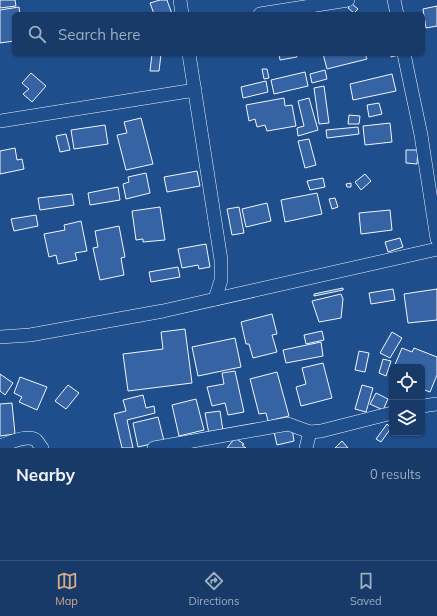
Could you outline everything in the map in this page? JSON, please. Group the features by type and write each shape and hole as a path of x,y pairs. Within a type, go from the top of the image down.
{"street":[{"path":"180,0 182,12"},
{"path":"273,12 348,0"},
{"path":"394,0 397,12"},
{"path":"189,56 220,260 221,280 215,299"},
{"path":"404,56 420,135 437,239"},
{"path":"0,120 194,90"},
{"path":"0,337 30,335 163,311 437,249"},
{"path":"425,406 437,404"},
{"path":"154,448 288,424 310,432 321,431 389,414"},
{"path":"306,448 310,432"},
{"path":"0,446 24,438 30,438 36,440 42,448"}],"building":[{"path":"0,0 15,0 16,6 0,8"},
{"path":"160,0 167,0 171,12 153,12 150,3"},
{"path":"352,4 358,9 353,12 348,8"},
{"path":"437,6 437,26 426,28 425,12 423,12 423,9"},
{"path":"19,7 20,12 12,12 12,41 0,43 0,10"},
{"path":"152,56 161,56 159,71 150,71"},
{"path":"279,56 297,57 280,60"},
{"path":"324,56 366,56 367,59 327,69"},
{"path":"262,69 267,69 269,78 264,79"},
{"path":"325,70 327,79 312,83 310,74"},
{"path":"305,72 308,86 274,94 271,80"},
{"path":"31,73 46,86 32,102 23,94 29,89 22,83"},
{"path":"392,74 396,91 353,100 350,84"},
{"path":"266,81 268,92 243,98 241,87"},
{"path":"324,86 329,123 319,124 314,88"},
{"path":"284,98 285,106 292,105 296,126 267,131 265,125 257,127 255,119 249,121 246,105"},
{"path":"309,98 318,130 298,136 297,128 304,126 298,101"},
{"path":"379,103 382,114 369,117 367,105"},
{"path":"349,115 360,116 359,124 348,124"},
{"path":"141,118 153,164 126,170 117,135 127,133 124,122"},
{"path":"390,123 392,142 365,145 363,126"},
{"path":"105,125 108,144 74,149 71,130"},
{"path":"358,127 359,134 327,138 326,130"},
{"path":"66,134 70,150 60,152 56,136"},
{"path":"309,139 316,165 305,168 298,141"},
{"path":"15,148 17,160 22,159 24,169 0,174 0,151"},
{"path":"406,150 418,150 417,164 406,163"},
{"path":"197,171 200,186 167,192 164,177"},
{"path":"146,173 150,193 126,199 123,184 129,182 128,177"},
{"path":"365,174 371,181 361,190 355,182"},
{"path":"323,178 325,187 310,190 307,181"},
{"path":"351,183 351,187 347,187 346,184"},
{"path":"118,187 120,200 90,205 88,193"},
{"path":"317,193 322,214 285,222 281,200"},
{"path":"72,194 74,205 40,210 38,198"},
{"path":"335,198 338,207 332,209 329,199"},
{"path":"267,203 271,221 246,227 242,209"},
{"path":"160,207 165,240 143,242 143,239 136,240 132,211"},
{"path":"239,207 244,233 232,235 227,209"},
{"path":"390,210 392,230 361,234 359,213"},
{"path":"36,215 38,226 14,231 11,219"},
{"path":"81,221 87,251 75,253 77,260 58,264 56,255 49,257 44,234 65,230 64,225"},
{"path":"119,226 125,257 121,258 124,275 100,280 93,248 98,247 95,231"},
{"path":"400,238 403,247 388,252 385,242"},
{"path":"206,244 210,267 199,269 198,265 182,268 178,249"},
{"path":"178,267 180,277 151,282 149,272"},
{"path":"343,288 343,290 314,296 314,294"},
{"path":"393,289 395,300 371,304 369,293"},
{"path":"437,289 437,320 408,323 404,294"},
{"path":"341,294 343,299 341,318 319,322 312,301"},
{"path":"272,314 277,334 272,335 277,352 253,358 249,344 246,344 241,322"},
{"path":"185,329 192,383 128,391 123,354 163,349 161,332"},
{"path":"322,331 324,340 306,344 304,335"},
{"path":"392,332 402,338 390,358 380,353"},
{"path":"235,338 241,367 198,376 192,347"},
{"path":"321,342 323,356 286,363 283,350"},
{"path":"402,348 412,352 414,348 437,357 437,375 430,392 425,390 425,364 395,364"},
{"path":"359,351 369,353 365,372 355,370"},
{"path":"383,359 391,361 386,376 379,373"},
{"path":"323,363 332,398 301,406 296,387 306,384 302,368"},
{"path":"235,371 244,412 228,415 225,403 212,406 207,387 224,384 222,373"},
{"path":"277,372 289,416 268,421 266,413 259,414 250,379"},
{"path":"0,374 13,383 5,395 0,391"},
{"path":"20,377 47,387 37,410 19,402 22,397 14,393"},
{"path":"68,385 79,393 66,409 55,401"},
{"path":"362,385 373,388 366,412 355,409"},
{"path":"376,393 388,399 383,410 370,404"},
{"path":"143,395 146,408 154,406 155,413 127,420 133,448 122,448 114,414 126,411 123,400"},
{"path":"196,399 204,430 179,436 172,405"},
{"path":"12,403 15,434 0,436 0,404"},
{"path":"220,411 223,431 209,434 205,413"},
{"path":"158,417 164,441 138,447 133,423"},
{"path":"387,424 389,426 389,431 381,442 376,439"},
{"path":"292,428 294,441 277,445 274,432"},
{"path":"235,438 244,444 242,445 246,448 227,448"},
{"path":"342,441 348,448 335,448"}]}
